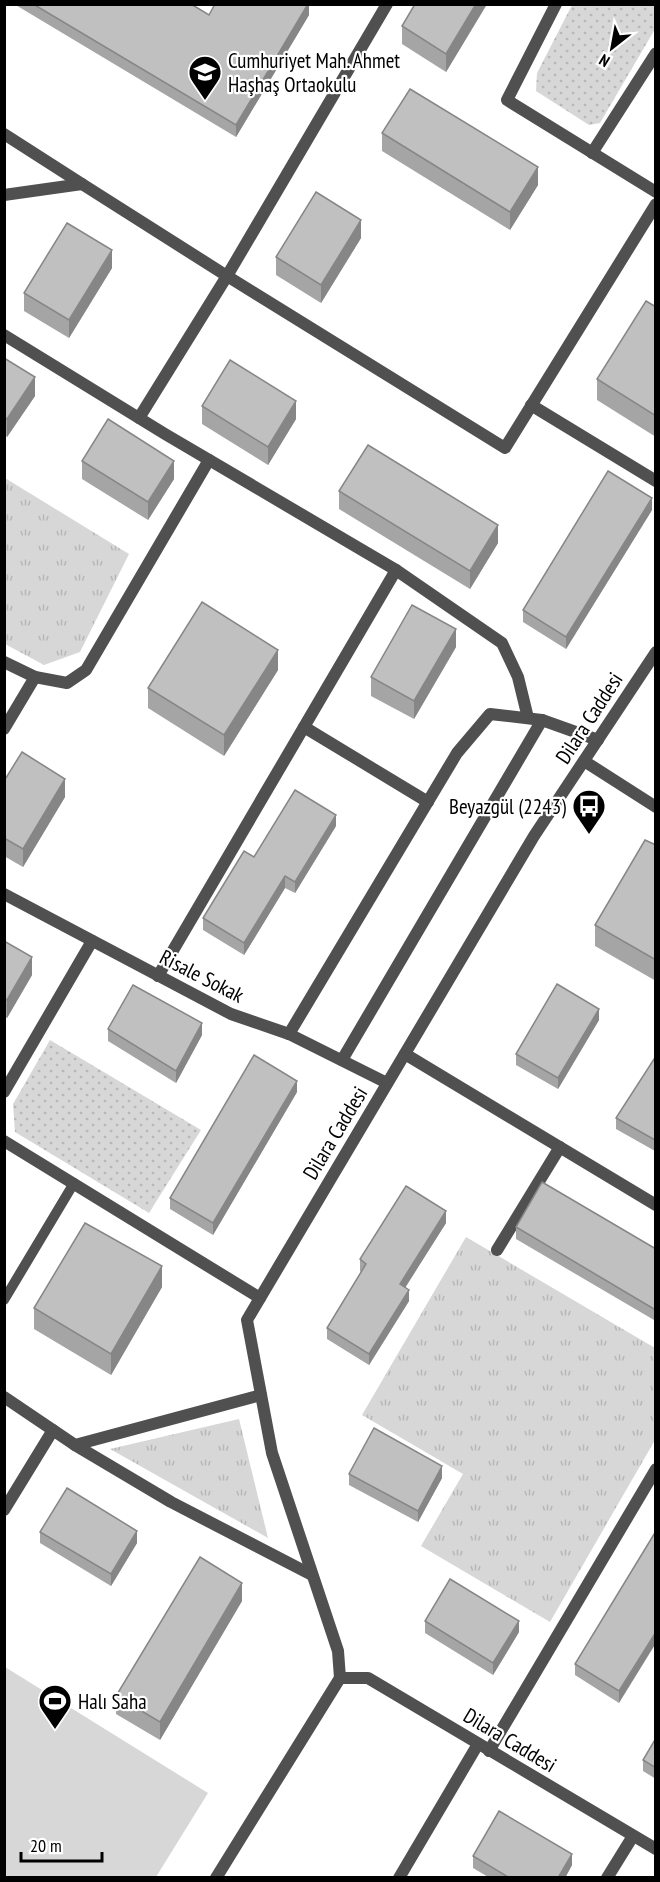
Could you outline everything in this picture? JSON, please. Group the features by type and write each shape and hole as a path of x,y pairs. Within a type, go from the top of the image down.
{"street":[{"path":"139,418 227,276 387,4"},
{"path":"556,4 507,100 656,192"},
{"path":"592,153 656,53"},
{"path":"4,134 227,276 505,448 656,204"},
{"path":"4,195 82,184"},
{"path":"4,335 209,460 396,570 502,643 518,677 528,718"},
{"path":"531,405 656,481"},
{"path":"4,662 35,677 67,683 86,670 209,460"},
{"path":"158,976 396,570"},
{"name":"Dilara Caddesi","path":"656,652 534,836 247,1320 272,1453 338,1651 340,1678 368,1678 656,1849"},
{"path":"4,729 35,677"},
{"path":"289,1034 457,753 490,714 542,720 598,740"},
{"path":"342,1060 542,720"},
{"path":"304,727 428,801"},
{"path":"584,761 656,807"},
{"name":"Risale Sokak","path":"4,894 231,1014 289,1034 387,1083"},
{"path":"4,1092 92,941"},
{"path":"405,1054 656,1205"},
{"path":"4,1141 260,1298"},
{"path":"497,1250 560,1147"},
{"path":"75,1444 261,1395"},
{"path":"4,1397 75,1444 171,1502 312,1575"},
{"path":"4,1510 53,1430"},
{"path":"489,1751 656,1469"},
{"path":"216,1878 340,1678"},
{"path":"399,1878 478,1744"},
{"path":"607,1878 633,1836"}],"lane":[{"path":"4,1300 74,1183"}],"green space":[{"path":"572,5 655,5 655,29 600,123 589,125 536,91 537,73"},
{"path":"5,478 129,554 80,652 44,665 5,644"},
{"path":"50,1040 201,1130 149,1213 15,1132 13,1104"},
{"path":"466,1237 655,1348 655,1440 550,1622 421,1546 463,1474 362,1415"},
{"path":"239,1419 268,1538 110,1449"},
{"name":"Halı Saha","path":"5,1667 208,1793 156,1877 5,1877"}],"building":[{"path":"33,4 191,4 209,15 215,4 308,4 236,125"},
{"path":"415,4 476,4 446,54 402,26"},
{"path":"410,89 538,167 510,212 382,133"},
{"path":"316,192 361,220 321,285 276,257"},
{"path":"67,223 112,250 69,320 24,293"},
{"path":"646,301 656,307 656,416 597,379"},
{"path":"4,358 35,377 7,419 4,417"},
{"path":"230,360 296,401 268,447 202,406"},
{"path":"108,419 174,461 148,502 82,461"},
{"path":"368,445 498,525 470,571 339,491"},
{"path":"608,471 652,498 566,637 523,610"},
{"path":"202,602 278,650 224,735 148,688"},
{"path":"412,605 456,629 414,701 371,677"},
{"path":"22,752 65,779 23,849 4,838 4,781"},
{"path":"295,790 336,815 295,882 285,876 244,943 203,918 244,851 254,857"},
{"path":"645,840 656,845 656,960 595,925"},
{"path":"4,941 32,957 7,1000 4,999"},
{"path":"557,984 599,1009 558,1078 516,1054"},
{"path":"133,985 202,1023 176,1071 108,1029"},
{"path":"254,1055 297,1081 213,1223 170,1198"},
{"path":"656,1056 656,1139 655,1140 616,1118"},
{"path":"542,1182 656,1249 656,1307 654,1309 516,1227"},
{"path":"406,1186 446,1211 400,1284 409,1290 369,1354 327,1328 366,1264 360,1259"},
{"path":"85,1223 162,1266 111,1354 34,1308"},
{"path":"374,1428 442,1466 418,1511 349,1474"},
{"path":"67,1488 137,1531 111,1574 40,1532"},
{"path":"656,1531 656,1632 619,1691 575,1664"},
{"path":"200,1557 242,1583 160,1722 116,1696"},
{"path":"450,1579 519,1621 493,1663 425,1621"},
{"path":"656,1738 656,1768 643,1760"},
{"path":"499,1811 572,1854 558,1878 510,1878 473,1856"}],"place":[{"name":"Cumhuriyet Mah. Ahmet Haşhaş Ortaokulu","path":"205,101"},
{"name":"Beyazgül (2243)","path":"589,835"},
{"name":"Halı Saha","path":"55,1730"}]}
